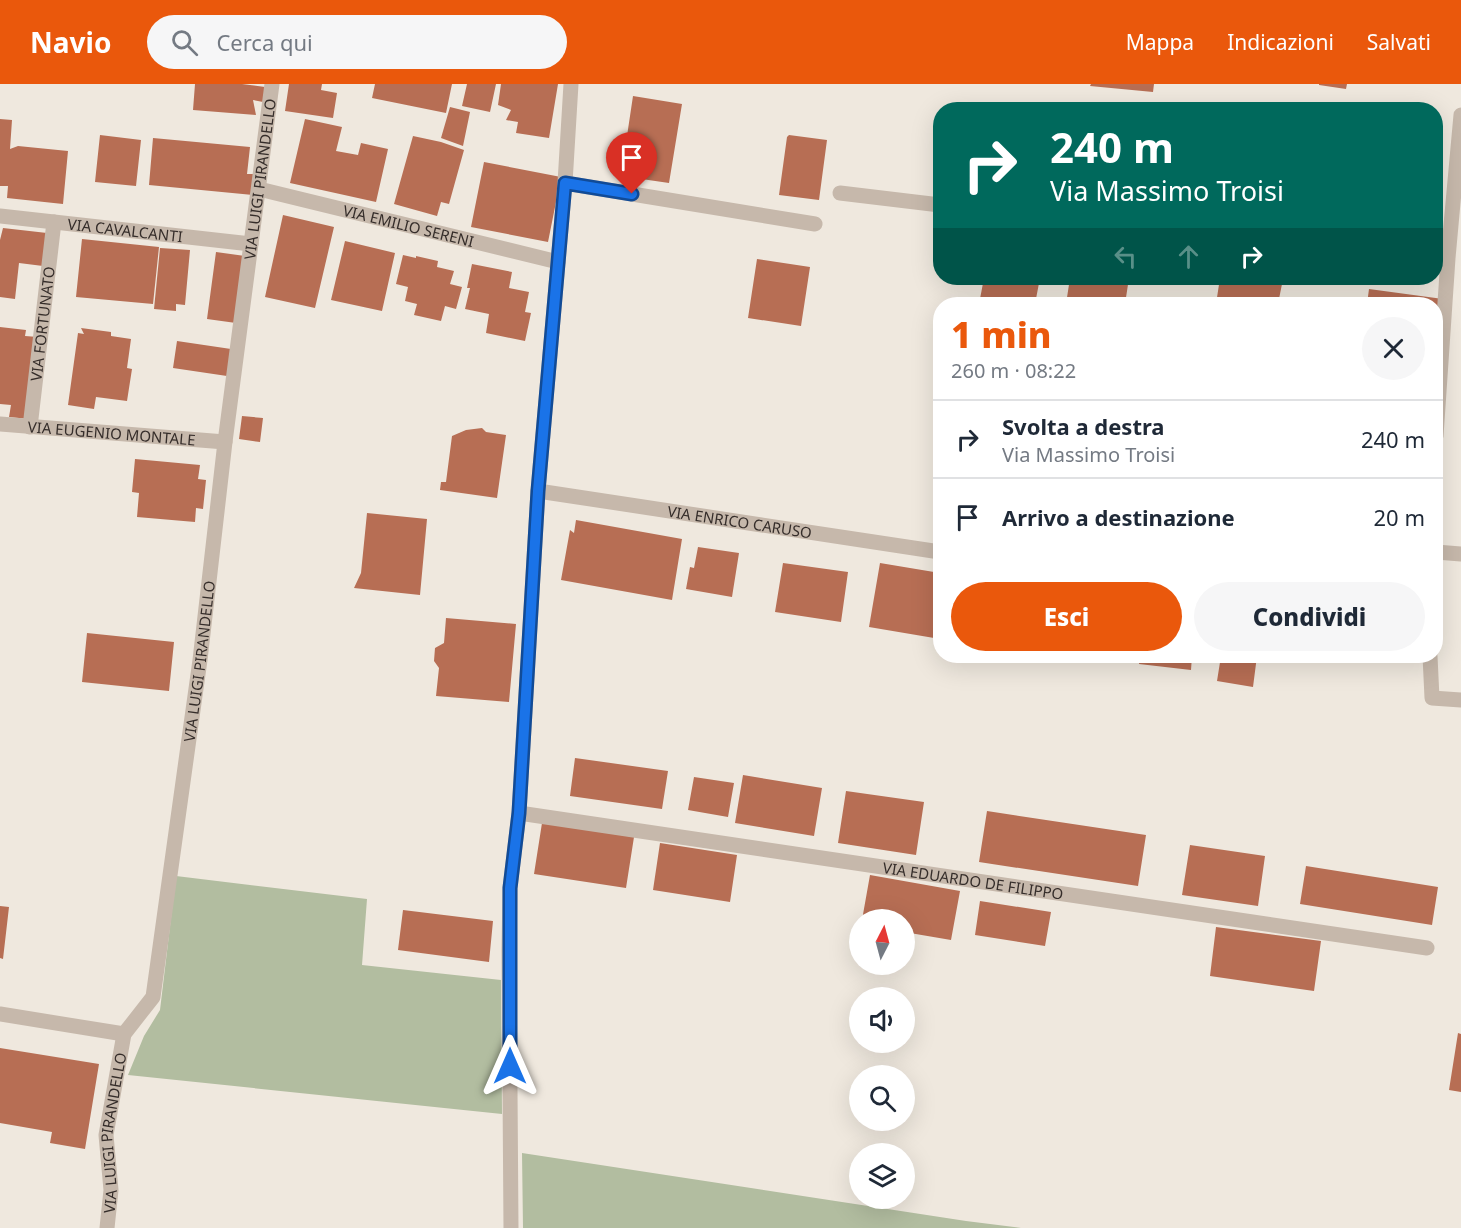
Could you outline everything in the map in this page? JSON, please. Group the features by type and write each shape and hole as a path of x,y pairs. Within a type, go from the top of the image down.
{"street":[{"name":"VIA LUIGI PIRANDELLO","path":"107,1228 111,1190 106,1135 124,1034 153,998 200,660 225,442 272,84"},
{"path":"511,1228 510,888 519,813 538,491 565,183 571,84"},
{"path":"1443,254 1461,115"},
{"path":"565,183 815,224"},
{"name":"VIA EMILIO SERENI","path":"259,189 558,262"},
{"path":"840,193 933,205"},
{"name":"VIA CAVALCANTI","path":"0,216 251,244"},
{"name":"VIA FORTUNATO","path":"30,427 54,222"},
{"name":"VIA EUGENIO MONTALE","path":"0,424 225,442"},
{"name":"VIA ENRICO CARUSO","path":"538,491 933,551"},
{"path":"1443,553 1461,554"},
{"path":"1430,663 1432,698 1461,700"},
{"name":"VIA EDUARDO DE FILIPPO","path":"519,813 1427,948"},
{"path":"0,1014 124,1034"}],"green space":[{"path":"176,876 367,899 362,965 501,980 502,1114 128,1075 144,1036 160,1010"},
{"path":"522,1153 849,1203 849,1209 888,1209 1021,1228 523,1228"}],"building":[{"path":"195,84 242,84 265,87 263,102 253,100 256,115 193,110"},
{"path":"289,84 322,84 321,90 337,93 333,118 285,111"},
{"path":"375,84 452,84 446,113 372,98"},
{"path":"467,84 496,84 490,112 462,106"},
{"path":"501,84 558,84 549,138 516,133 518,122 506,120 511,110 498,105"},
{"path":"1091,84 1154,84 1153,92 1090,86"},
{"path":"1319,84 1347,84 1346,89"},
{"path":"633,96 682,104 669,183 621,176"},
{"path":"450,107 470,112 463,146 441,138"},
{"path":"0,119 12,120 10,149 18,146 68,151 63,204 7,198 8,186 0,186"},
{"path":"305,119 342,127 336,151 358,155 361,143 388,149 376,202 290,183"},
{"path":"100,135 141,140 136,186 95,182"},
{"path":"789,135 827,140 819,200 779,195"},
{"path":"413,136 464,150 449,204 441,202 437,216 394,204"},
{"path":"153,138 250,147 247,174 255,174 253,195 149,185"},
{"path":"484,162 561,177 548,242 471,227"},
{"path":"283,215 334,227 315,308 265,297"},
{"path":"3,228 47,233 43,266 19,263 15,299 0,297 0,240"},
{"path":"82,239 159,247 153,304 76,297"},
{"path":"345,241 395,253 382,311 331,300"},
{"path":"160,248 190,250 185,305 176,304 176,311 154,309"},
{"path":"216,252 245,256 236,323 207,319"},
{"path":"403,255 438,261 437,267 454,271 450,284 462,287 456,309 445,306 441,321 414,315 417,304 405,301 408,287 396,284"},
{"path":"757,259 810,267 801,326 748,318"},
{"path":"472,264 512,272 509,288 529,292 525,312 531,313 525,341 486,333 489,314 465,309"},
{"path":"983,285 1039,285 1036,297 980,297"},
{"path":"1069,285 1128,285 1126,297 1067,297"},
{"path":"1219,285 1282,285 1279,297 1217,297"},
{"path":"1369,289 1428,297 1368,297"},
{"path":"0,327 26,330 25,336 38,337 29,419 9,417 11,405 0,404"},
{"path":"81,328 111,332 111,336 131,339 127,368 132,369 127,401 96,397 94,409 68,405 78,333 84,334"},
{"path":"177,341 231,349 227,376 173,368"},
{"path":"242,416 263,418 260,442 239,439"},
{"path":"482,428 486,432 506,435 497,498 440,490 441,482 446,482 452,436 466,430"},
{"path":"135,459 200,465 198,479 206,480 203,509 196,508 195,522 137,517 139,493 132,492"},
{"path":"367,513 427,519 420,595 354,588 361,573"},
{"path":"576,520 682,539 672,600 561,580 570,530 574,533"},
{"path":"698,547 739,553 732,597 686,589 690,567 694,568"},
{"path":"783,563 848,572 841,622 775,612"},
{"path":"880,563 933,572 933,638 869,627"},
{"path":"446,618 516,624 509,702 436,696 439,668 434,661 435,648 444,643"},
{"path":"87,633 174,642 169,691 82,682"},
{"path":"1139,663 1192,663 1191,670"},
{"path":"1220,663 1256,663 1253,687 1217,681"},
{"path":"575,758 668,771 662,809 570,796"},
{"path":"743,775 822,788 814,836 735,823"},
{"path":"694,777 734,783 728,817 688,810"},
{"path":"846,791 924,802 916,855 838,843"},
{"path":"987,811 1146,835 1138,886 979,862"},
{"path":"542,823 634,837 626,888 534,874"},
{"path":"660,843 737,855 730,902 653,890"},
{"path":"1190,845 1265,856 1258,906 1182,895"},
{"path":"1306,866 1438,887 1432,925 1300,904"},
{"path":"870,875 960,891 951,940 915,934 915,909 864,909"},
{"path":"980,901 1051,912 1045,946 975,935"},
{"path":"0,906 9,907 3,959 0,958"},
{"path":"403,910 493,921 489,962 398,950"},
{"path":"1216,927 1321,941 1314,991 1210,976"},
{"path":"1458,1033 1461,1034 1461,1092 1449,1090"},
{"path":"0,1048 99,1064 85,1149 50,1143 52,1132 0,1123"}],"route":[{"path":"510,1066 510,888 519,813 538,491 565,183 632,194"}]}
